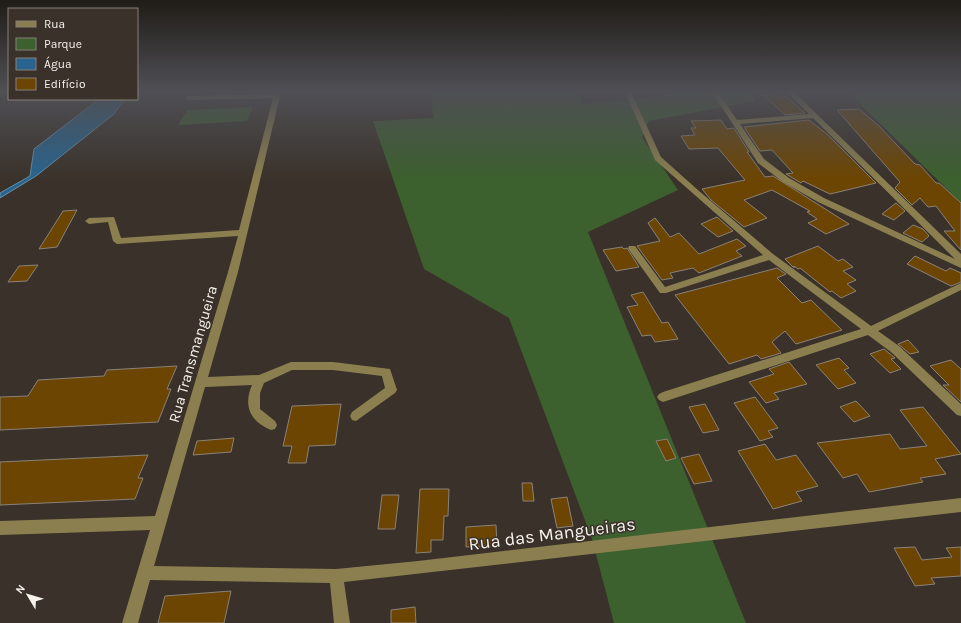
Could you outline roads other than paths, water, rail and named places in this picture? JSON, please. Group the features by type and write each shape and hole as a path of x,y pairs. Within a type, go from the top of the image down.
{"street":[{"name":"Rua Transmangueira","path":"130,623 146,573 243,233 271,121"},
{"path":"641,121 658,158 696,193 770,256 895,349 961,411"},
{"path":"748,121 735,122 761,161 786,180 821,200 961,265"},
{"path":"821,121 961,259"},
{"path":"89,221 110,219 117,241 243,233"},
{"path":"632,248 663,291 770,256"},
{"path":"663,397 871,330 961,286"},
{"path":"201,382 260,380 292,366 334,366 386,372 391,390 356,416"},
{"path":"260,380 254,393 254,411 271,425"},
{"name":"Rua das Mangueiras","path":"146,573 336,576 418,568 961,505"},
{"path":"0,528 160,523"},
{"path":"336,576 342,623"}],"water":[{"path":"70,121 105,121 36,176 0,198 0,193 30,176 34,149"}]}
